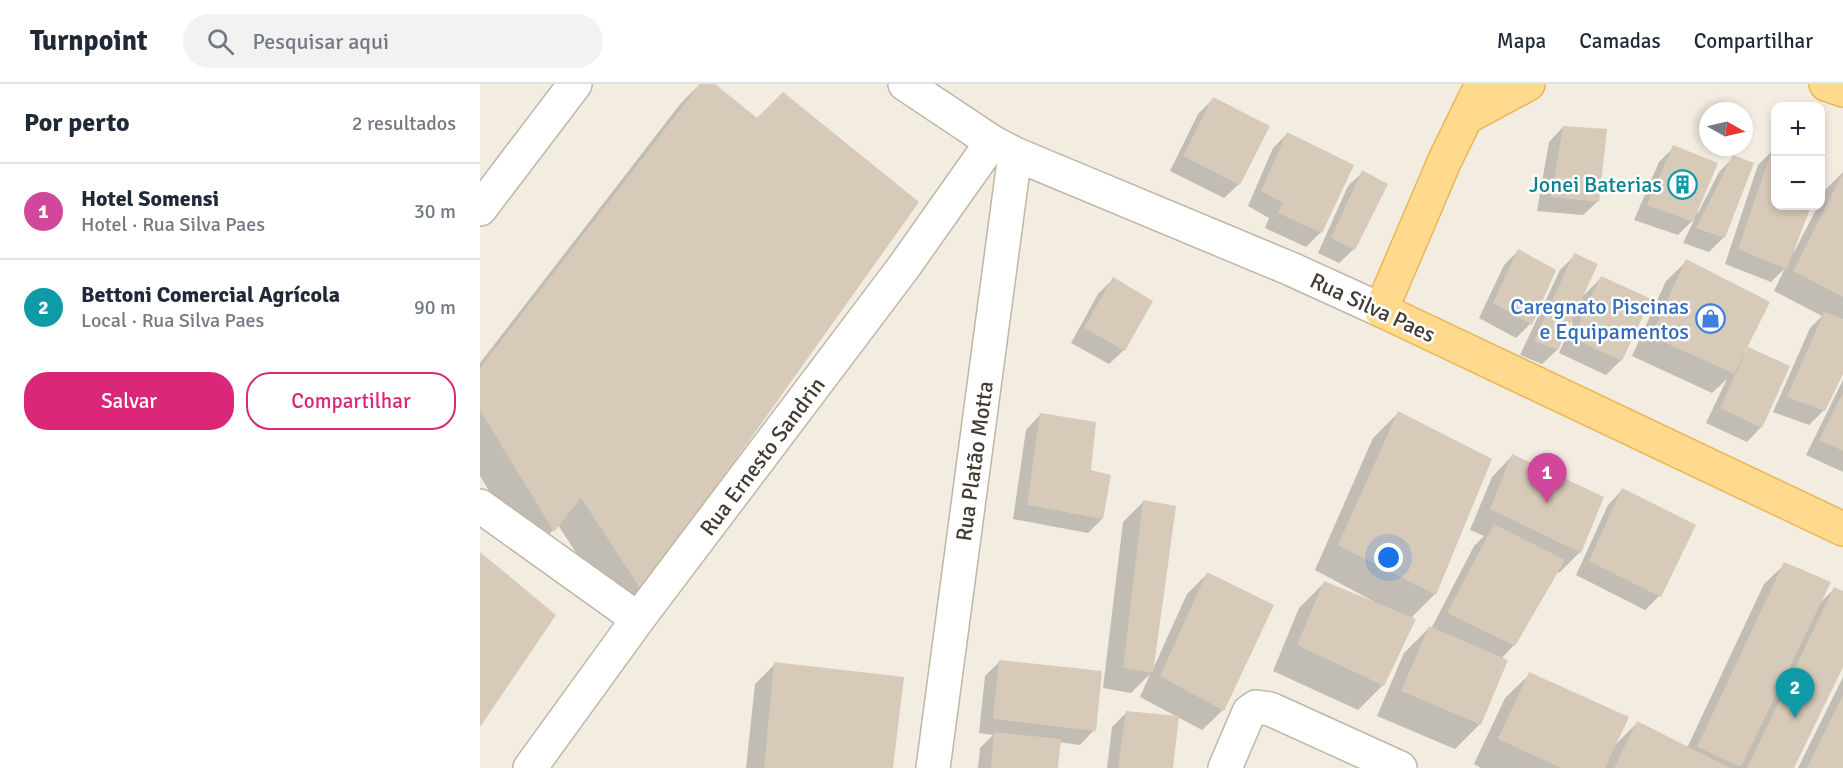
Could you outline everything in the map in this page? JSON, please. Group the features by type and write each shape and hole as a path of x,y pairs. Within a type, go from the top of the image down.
{"main road":[{"path":"1381,310 1445,160 1482,84"},
{"path":"1467,117 1528,84"},
{"path":"1826,84 1843,90"},
{"name":"Rua Silva Paes","path":"1381,310 1843,529"}],"street":[{"path":"480,209 575,84"},
{"name":"Rua Silva Paes","path":"905,84 1003,148 1291,269 1381,310"},
{"name":"Rua Ernesto Sandrin","path":"532,767 638,619 903,268 1003,148"},
{"name":"Rua Platão Motta","path":"933,768 1003,148"},
{"path":"480,506 638,619"},
{"path":"1226,768 1249,712 1256,707 1270,709 1400,768"}],"building":[{"path":"700,84 715,84 757,118 783,92 919,202 642,591 581,498 554,532 480,410 480,368"},
{"path":"1213,97 1270,126 1240,185 1183,156"},
{"path":"1563,126 1607,129 1599,202 1551,197"},
{"path":"1287,132 1354,165 1322,233 1278,213 1283,203 1261,191"},
{"name":"Jonei Baterias","path":"1673,145 1718,163 1693,222 1647,205"},
{"path":"1771,152 1771,210 1809,210 1787,269 1738,249"},
{"path":"1732,156 1754,163 1725,238 1696,228"},
{"path":"1362,170 1388,184 1355,250 1331,238"},
{"path":"1843,173 1843,297 1793,271"},
{"path":"1518,249 1556,270 1532,325 1493,303"},
{"path":"1574,253 1598,264 1558,350 1534,341"},
{"name":"Caregnato Piscinas e Equipamentos","path":"1686,259 1770,302 1734,374 1651,336"},
{"path":"1601,276 1651,299 1622,361 1572,338"},
{"path":"1113,277 1153,301 1125,351 1084,328"},
{"path":"1824,312 1843,319 1843,374 1825,411 1787,397"},
{"path":"1748,347 1790,366 1762,428 1720,408"},
{"path":"1843,393 1843,451 1819,440"},
{"path":"1398,411 1492,459 1436,595 1338,545"},
{"path":"1040,413 1096,422 1091,470 1111,475 1103,519 1027,505"},
{"path":"1512,454 1604,497 1581,553 1490,509"},
{"path":"1622,488 1696,525 1661,597 1589,561"},
{"path":"1143,500 1176,506 1153,673 1123,668"},
{"path":"1494,524 1565,560 1515,646 1447,613"},
{"path":"480,552 556,615 480,727"},
{"path":"1784,562 1831,582 1741,767 1697,747"},
{"path":"1207,572 1274,605 1224,711 1160,676"},
{"path":"1324,581 1416,619 1384,686 1297,645"},
{"path":"1834,587 1843,591 1843,667 1794,768 1747,768"},
{"path":"1429,626 1508,660 1481,725 1401,691"},
{"path":"999,660 1102,671 1096,731 993,719"},
{"path":"774,662 904,677 893,768 764,768"},
{"path":"1529,672 1629,717 1605,768 1561,768 1498,739"},
{"path":"1843,695 1843,768 1807,768"},
{"path":"1126,711 1179,716 1173,768 1118,768"},
{"path":"1637,721 1730,768 1614,768"},
{"path":"994,732 1061,739 1058,768 991,768"}],"place":[{"name":"Jonei Baterias","path":"1683,184"},
{"name":"Caregnato Piscinas e Equipamentos","path":"1710,319"},
{"name":"Hotel Somensi","path":"1547,503"},
{"name":"Bettoni Comercial Agrícola","path":"1795,718"}]}
